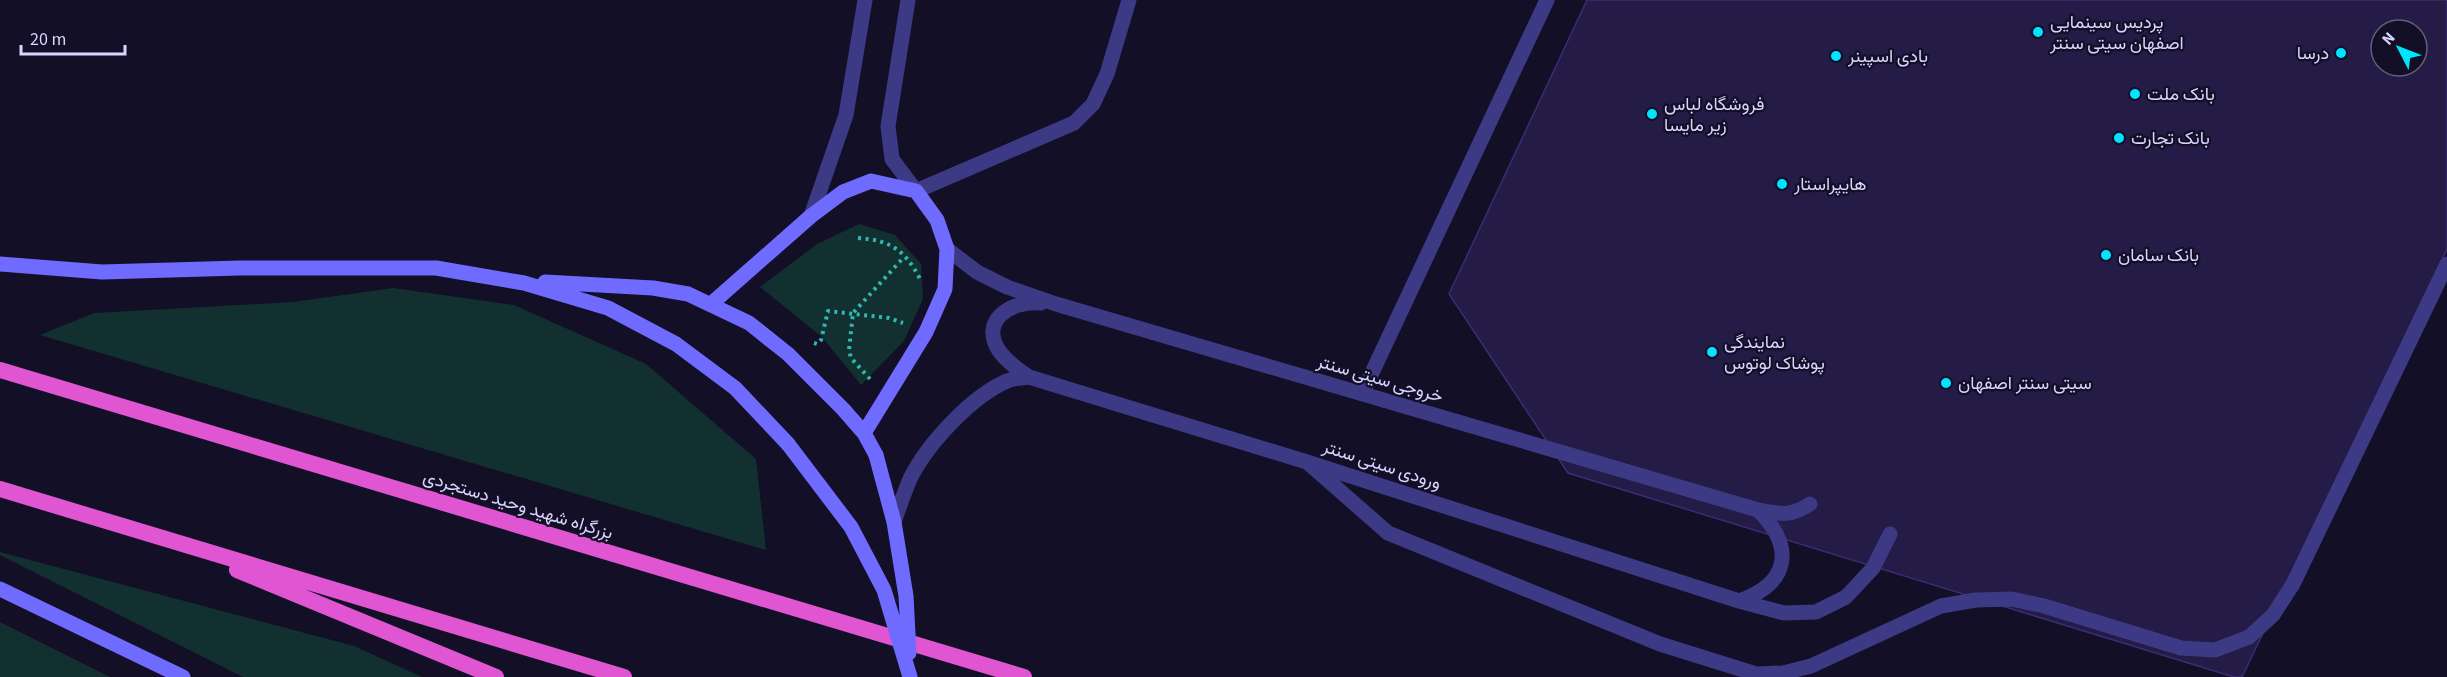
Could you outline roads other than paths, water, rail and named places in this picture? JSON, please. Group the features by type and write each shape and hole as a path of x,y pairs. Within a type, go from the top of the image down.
{"highway":[{"name":"بزرگراه شهید وحید دستجردی","path":"0,370 1024,677"},
{"path":"0,489 624,677"},
{"path":"147,534 496,677"}],"main road":[{"path":"711,304 811,216 843,192 871,181 916,191 938,220 947,249 945,289 926,332 864,433"},
{"path":"0,264 102,272 240,268 436,268 524,283 608,308 676,344 735,388 788,444 851,527 884,590 910,677"},
{"path":"494,278 582,286 652,288 688,294 749,323 788,354 864,433 876,455 894,522 906,596 910,677"},
{"path":"0,589 183,677"}],"street":[{"path":"811,216 846,115 865,0"},
{"path":"908,0 888,126 892,159 916,191 1074,123 1093,104 1107,74 1129,0"},
{"path":"1362,394 1547,0"},
{"name":"خروجی سیتی سنتر","path":"947,249 977,272 1007,287 1056,304 1758,510 1782,515 1797,512 1810,504"},
{"path":"1307,462 1389,533 1660,644 1756,674 1783,673 1811,666 1941,606 1976,600 2013,599 2044,606 2181,648 2216,651 2249,637 2272,615 2293,585 2447,264"},
{"path":"1029,377 1012,365 999,351 993,336 996,320 1008,308 1021,304 1056,304"},
{"path":"894,522 911,477 933,445 958,417 986,392 1009,380 1029,377"},
{"name":"ورودی سیتی سنتر","path":"1029,377 1307,462 1739,601 1784,613 1816,612 1846,597 1873,568 1890,534"},
{"path":"1739,601 1758,594 1773,581 1782,563 1782,543 1773,525 1758,510"}],"place":[{"name":"پردیس سینمایی اصفهان سیتی سنتر","path":"2038,32"},
{"name":"درسا","path":"2341,53"},
{"name":"بادی اسپینر","path":"1836,56"},
{"name":"بانک ملت","path":"2135,94"},
{"name":"فروشگاه لباس زیر مایسا","path":"1652,114"},
{"name":"بانک تجارت","path":"2119,138"},
{"name":"هایپراستار","path":"1782,184"},
{"name":"بانک سامان","path":"2106,255"},
{"name":"نمایندگی پوشاک لوتوس","path":"1712,352"},
{"name":"سیتی سنتر اصفهان","path":"1946,383"}]}
